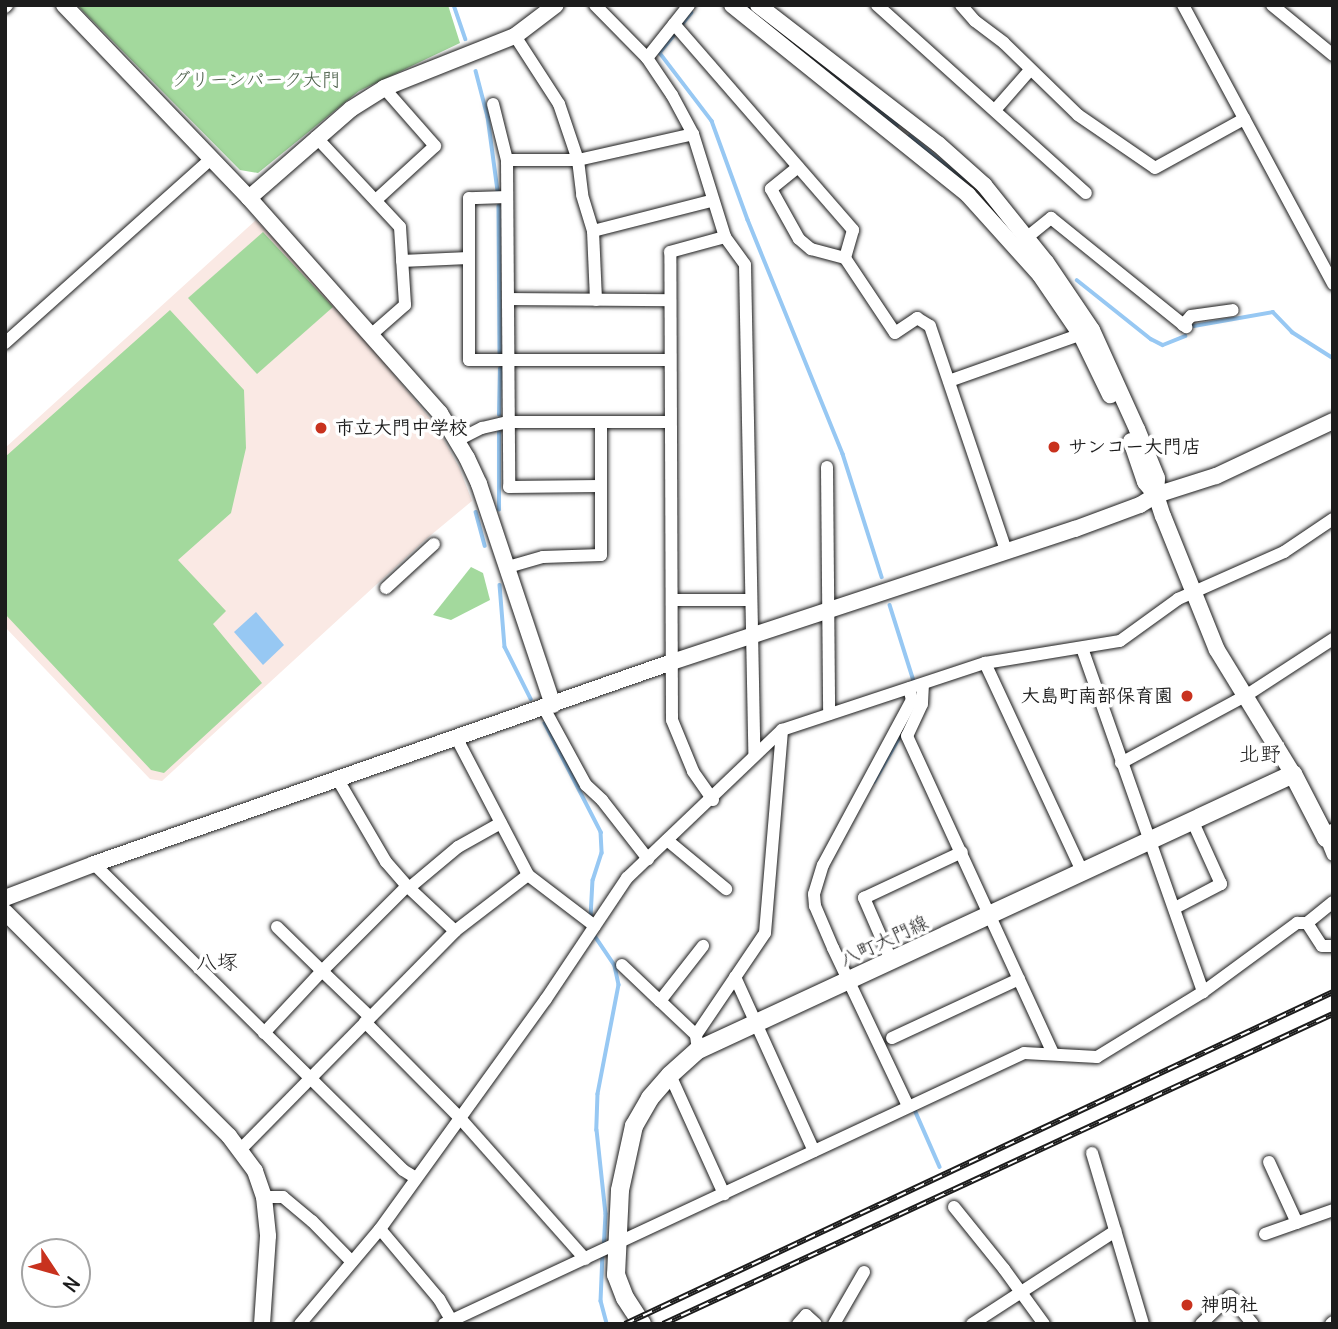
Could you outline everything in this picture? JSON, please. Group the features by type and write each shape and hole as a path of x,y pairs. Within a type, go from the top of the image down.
{"main road":[{"name":"八町大門線","path":"642,1324 625,1298 616,1275 620,1190 634,1126 650,1098 697,1042 757,1024 1293,774"},
{"path":"1293,774 1330,842"}],"street":[{"path":"64,5 249,198 372,334 432,404 458,440 479,484 508,567 548,707 586,785 602,800 648,859"},
{"path":"249,198 316,137 351,109 384,88 515,36 556,5"},
{"path":"595,5 647,58 693,134 711,201 725,237 745,265 754,755"},
{"path":"647,58 688,5"},
{"path":"732,5 1022,241"},
{"path":"758,5 938,144 984,185 1086,332 1129,435 1145,482 1157,495 1217,650 1293,774"},
{"path":"877,5 1086,193"},
{"path":"961,5 975,22 1004,43 1078,115 1155,168 1244,120"},
{"path":"1183,5 1333,284"},
{"path":"1272,5 1333,55"},
{"path":"674,24 853,230 845,258"},
{"path":"515,36 558,104 578,160 582,195 593,232 596,300"},
{"path":"995,110 1030,70"},
{"path":"376,200 435,146 384,88"},
{"path":"493,104 507,160 509,487 600,486"},
{"path":"507,160 578,160 693,134"},
{"path":"316,137 400,227 405,305 372,334"},
{"path":"5,343 212,159"},
{"path":"797,167 771,189 799,239 811,248 845,258 895,333 917,318 930,326 1006,550"},
{"path":"507,197 469,198 468,360 670,360"},
{"path":"593,232 711,201"},
{"path":"1022,241 1051,218 1184,326 1191,316 1233,310"},
{"path":"713,800 692,771 672,720 670,252 725,237"},
{"path":"402,261 468,258"},
{"path":"509,299 670,300"},
{"path":"949,381 1086,332"},
{"path":"5,898 94,864 671,662 1075,529 1140,505 1157,495 1216,477 1333,421"},
{"path":"458,440 482,428 508,422 670,422"},
{"path":"508,567 543,556 601,555 601,424"},
{"path":"827,467 830,713"},
{"path":"300,1324 380,1229 627,878 713,800 754,755 782,730 985,663 1120,640 1178,599 1284,552 1333,519"},
{"path":"386,588 434,544"},
{"path":"672,600 751,600"},
{"path":"1121,762 1247,695 1333,639"},
{"path":"1082,648 1203,992"},
{"path":"985,663 1082,871"},
{"path":"923,684 922,704 907,736 1054,1053"},
{"path":"908,1106 815,906 816,881 912,700 909,688"},
{"path":"622,965 660,1001 697,1042 735,977 765,933 782,730"},
{"path":"456,737 528,875 595,926"},
{"path":"337,778 386,862 408,887 455,931"},
{"path":"1174,908 1221,884 1192,820"},
{"path":"264,1033 322,971 408,887 458,847 501,823"},
{"path":"667,841 726,888"},
{"path":"891,960 864,898 962,852"},
{"path":"94,864 403,1170 416,1178"},
{"path":"241,1149 455,931 528,875"},
{"path":"380,1229 439,1299 448,1322 1024,1053 1097,1057 1203,992 1297,923 1307,923 1333,902"},
{"path":"5,912 241,1149 255,1171 264,1197 268,1236 262,1324"},
{"path":"1307,923 1322,946 1333,946"},
{"path":"277,927 459,1117 585,1259"},
{"path":"660,1001 703,946"},
{"path":"735,977 814,1151"},
{"path":"892,1038 1019,979"},
{"path":"670,1075 724,1194"},
{"path":"1092,1153 1143,1324"},
{"path":"1269,1162 1297,1223"},
{"path":"264,1197 283,1197 312,1221 352,1262"},
{"path":"954,1207 1044,1324"},
{"path":"1265,1234 1333,1210"},
{"path":"972,1324 1115,1231"},
{"path":"834,1324 864,1272"},
{"path":"1201,1324 1230,1296 1253,1324"},
{"path":"798,1324 806,1315 816,1324"}],"shaded area":[{"path":"256,220 342,311 436,426 459,467 472,501 425,540 162,781 150,779 5,627 5,448"}],"green space":[{"name":"グリーンパーク大門","path":"77,5 448,5 460,43 359,91 258,173 240,170"},
{"path":"263,232 333,307 257,374 188,298"},
{"path":"170,310 244,390 246,448 231,513 178,560 226,611 213,624 262,683 164,773 151,770 5,614 5,457"},
{"path":"471,567 483,573 490,600 451,620 433,615"}],"water":[{"path":"256,612 284,645 263,665 234,632"}],"waterway":[{"path":"454,5 466,39"},
{"path":"745,5 897,125"},
{"path":"683,23 691,13"},
{"path":"674,36 660,53 712,121 748,220 843,454 882,577"},
{"path":"476,71 488,117 498,191"},
{"path":"910,136 964,180"},
{"path":"499,206 500,353"},
{"path":"1077,280 1151,339 1163,345 1185,336"},
{"path":"1194,326 1273,312 1292,332 1333,358"},
{"path":"499,415 500,369"},
{"path":"499,433 499,510"},
{"path":"476,512 485,546"},
{"path":"500,585 505,647 531,699"},
{"path":"890,605 914,681"},
{"path":"545,723 601,832 602,853 593,880 591,916"},
{"path":"874,782 903,731"},
{"path":"595,936 615,966 619,985 598,1094 597,1130 606,1214 604,1247"},
{"path":"915,1110 940,1167"},
{"path":"603,1254 601,1301 607,1324"}],"railway":[{"path":"625,1324 1333,992"},
{"path":"663,1324 1333,1014"}],"place":[{"name":"市立大門中学校","path":"321,428"},
{"name":"サンコー大門店","path":"1054,447"},
{"name":"大島町南部保育園","path":"1187,696"},
{"name":"神明社","path":"1187,1305"}],"district":[{"name":"北野","path":"1260,754"},
{"name":"八塚","path":"217,962"}]}
